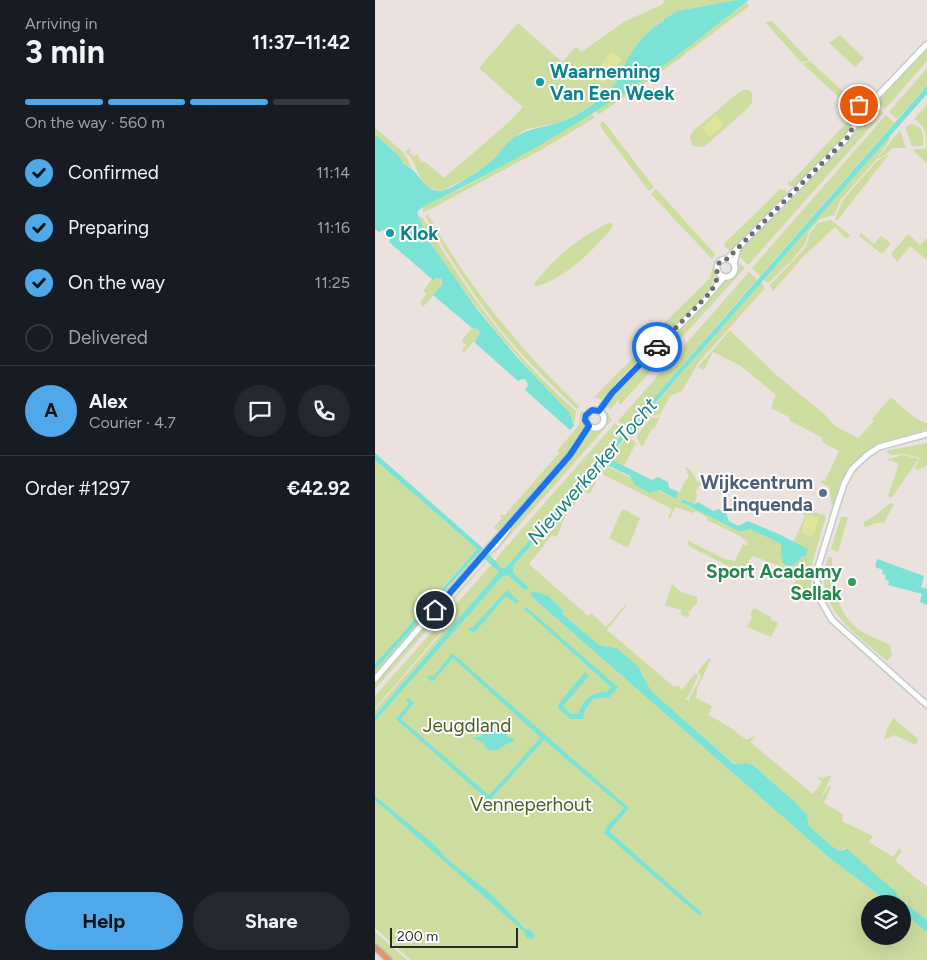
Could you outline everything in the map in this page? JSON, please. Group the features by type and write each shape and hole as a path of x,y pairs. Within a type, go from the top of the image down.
{"main road":[{"path":"868,106 927,44"},
{"path":"599,411 612,393 711,292 721,276 718,264 727,259 847,138 857,120 855,116 856,108 861,104 868,106"},
{"path":"857,120 865,122 870,118 871,113 868,106"},
{"path":"721,276 733,274 738,247"},
{"path":"727,259 734,264"},
{"path":"592,410 599,411 604,418 602,424 598,427 589,426 585,420 587,413 592,410"},
{"path":"375,678 570,455 589,426"},
{"path":"927,434 882,446 867,455 852,470 845,481 837,505 819,564 817,580 822,603 832,620 927,705"},
{"path":"375,948 389,960"}],"green space":[{"path":"664,0 736,0 678,11 664,19 663,22 658,23 650,30 629,57 619,80 583,111 557,123 527,129 517,135 493,160 467,178 442,191 428,186 423,181 406,152 409,148 411,150 410,153 414,156 417,154 422,163 424,161 444,178 509,122 523,107 479,68 518,23 562,62 576,47 582,52 624,22 663,4"},
{"path":"746,3 749,6 660,73 598,115 596,111 675,57"},
{"path":"772,21 808,61 801,62 765,22"},
{"path":"840,35 864,58 855,67 829,43"},
{"path":"927,47 927,61 885,109 877,102"},
{"path":"611,51 622,59 604,84 593,77"},
{"path":"810,61 850,98 847,105 803,64"},
{"path":"927,68 927,86 897,119 889,112"},
{"path":"744,90 749,90 752,93 752,102 749,107 705,146 697,147 692,145 690,137 693,131"},
{"path":"927,104 927,164 913,150 926,148 925,131 914,119"},
{"path":"876,106 883,113 748,265 737,254 750,238 748,233 731,251 724,246 780,189 786,190 787,196 847,141 859,126 871,121"},
{"path":"848,109 852,113 853,123 845,136 795,187 789,186 788,180 791,182 847,122"},
{"path":"592,114 595,117 593,119 539,151 423,213 423,207 474,182"},
{"path":"716,115 724,125 710,137 702,128"},
{"path":"886,115 894,123 760,276 752,268"},
{"path":"604,122 654,187 649,191 602,129 600,125"},
{"path":"912,124 921,129 923,146 912,146 905,127"},
{"path":"375,128 402,151 412,167 403,164 400,157 375,134"},
{"path":"900,130 906,148 893,148 883,157 877,159"},
{"path":"888,137 890,139 875,161 841,199 834,215 820,219 809,231 805,244 791,261 768,283 764,280"},
{"path":"889,154 837,221 835,219 843,200 877,161"},
{"path":"656,189 715,254 712,259 651,194"},
{"path":"428,214 460,267 478,292 516,340 580,407 577,409 540,373 492,318 446,251 425,216"},
{"path":"417,216 423,218 455,271 511,345 553,390 576,411 574,426 571,415 512,350 457,281 430,242"},
{"path":"831,220 850,235 846,239 835,227 803,257 773,291 770,285 806,247 810,233 818,223"},
{"path":"609,223 613,224 612,228 577,263 556,278 535,286 534,284 542,274 568,249 587,235"},
{"path":"861,233 874,244 881,236 891,243 882,254 859,236"},
{"path":"908,234 920,245 927,238 927,260 910,246 897,262 891,254"},
{"path":"736,261 745,268 620,405 618,400 610,410 607,406 614,394 703,306 724,279 732,278 736,274 738,268"},
{"path":"713,266 715,275 712,285 697,306 661,340 657,338 655,332 710,278"},
{"path":"749,272 757,279 627,429 618,421"},
{"path":"432,279 440,279 442,285 423,307 420,302 427,294 423,291"},
{"path":"761,282 765,288 698,363 682,391 670,396 660,415 651,416 634,435 631,432"},
{"path":"472,328 478,329 480,334 464,353 462,350 466,345 461,341"},
{"path":"730,330 774,373 824,414 835,426 858,438 874,421 872,419 891,397 913,416 927,423 927,429 880,445 860,458 845,477 832,508 829,487 821,483 822,480 825,481 839,451 822,442 823,438 790,421 789,417 771,408 776,395 741,366 713,352 704,370 698,367"},
{"path":"646,339 653,340 653,345 615,384 603,400 594,397 648,343"},
{"path":"605,409 612,420 438,617 498,548 498,544 511,526 574,455 589,433 603,426"},
{"path":"583,410 584,427 574,448 502,529 496,530 493,525 495,526 502,518 500,516 502,514 504,516 559,453 557,451 579,425 580,414"},
{"path":"660,417 643,446 641,446 636,436 651,418"},
{"path":"615,423 624,431 506,567 502,568 495,561 500,554"},
{"path":"628,435 636,443 624,466 612,460 612,455"},
{"path":"927,443 927,464 925,467 917,470 915,468 920,458 905,454 890,455 886,451"},
{"path":"904,455 919,459 891,498 888,496 899,464 890,460 889,462 888,459"},
{"path":"375,460 477,549 429,603 438,599 478,553 480,556 431,611 428,610 430,612 428,614 419,606 415,610 415,613 422,618 419,613 420,610 427,616 375,675 375,670 419,619 417,617 375,664"},
{"name":"Venneperhout","path":"604,465 676,499 689,477 685,467 690,469 698,483 700,480 713,479 738,487 735,492 733,488 726,484 720,488 718,484 709,480 704,487 700,485 696,490 697,496 694,504 683,499 681,502 740,532 750,529 781,544 794,541 805,516 803,515 805,509 826,516 811,567 811,594 795,587 798,576 775,564 752,556 743,570 742,565 739,566 741,569 738,571 689,546 687,540 725,559 735,561 743,544 747,546 748,542 740,536 707,520 707,517 696,511 693,513 675,507 670,519 668,518 672,509 600,473 590,494 583,492 572,509 570,508 561,524 557,537 574,545 552,535 529,564 588,616 591,613 606,627 627,603 607,630 673,686 679,686 682,690 695,673 698,676 688,697 685,698 690,702 689,699 701,677 698,671 709,658 711,659 697,689 696,698 712,706 708,715 725,724 747,740 758,734 750,742 813,794 822,782 817,777 822,778 832,775 820,800 829,786 831,787 824,803 843,814 842,821 873,836 869,842 893,857 899,848 902,851 895,861 927,887 927,920 911,908 911,895 898,895 845,848 838,851 809,826 807,815 795,802 753,765 748,763 736,764 730,760 653,693 649,689 642,672 608,647 599,646 562,613 564,611 548,596 533,595 532,597 832,860 879,895 861,895 861,945 911,945 911,919 927,932 927,960 411,960 375,928 375,719 502,577 508,575 524,590 529,588 513,572 514,565"},
{"path":"890,503 894,504 884,523 864,526 864,522"},
{"path":"622,510 640,518 628,548 609,538"},
{"path":"807,514 819,518 813,537 801,533"},
{"path":"841,517 848,517 838,552 831,549"},
{"path":"828,557 832,557 834,587 845,615 858,629 890,645 892,655 887,661 850,628 831,604 825,590 824,574"},
{"path":"491,565 499,572 497,575 375,715 375,710 443,632 440,633 375,708 375,696"},
{"path":"672,584 681,592 697,597 697,604 694,605 688,614 690,616 686,617 681,614 681,610 665,605"},
{"path":"754,608 778,623 771,637 747,627"},
{"path":"429,619 434,622 375,689 375,681"},
{"path":"893,718 918,739 916,745 894,735 884,740"},
{"path":"375,932 407,960 393,960 375,944"}],"water":[{"path":"736,0 749,0 635,86 547,141 498,169 423,207 417,212 429,241 477,309 516,356 570,413 574,426 570,430 525,390 528,385 526,380 518,381 474,342 480,334 478,329 472,328 433,295 442,285 441,279 436,278 433,280 389,242 391,236 388,232 383,230 379,232 375,229 375,134 400,157 403,164 413,170 430,188 441,191 446,190 486,166 516,136 566,120 598,100 618,80 633,50 664,19 678,11"},
{"name":"Nieuwerkerker Tocht","path":"927,86 927,94 614,450 612,460 652,480 658,477 668,482 669,488 679,492 676,499 659,490 650,493 635,485 630,476 607,465 602,466 514,565 513,572 529,588 524,590 508,575 502,577 375,721 375,715 499,572 478,553 431,606 429,604 477,549 375,460 375,453 485,550 502,568 506,567"},
{"path":"682,499 694,504 698,502 713,511 719,509 726,513 729,521 738,526 748,521 781,535 808,549 806,556 800,557 801,559 790,567 784,564 781,556 781,544 750,529 740,532 681,502"},
{"path":"877,559 924,576 921,587 927,589 927,605 920,602 922,594 888,585 889,581 885,579 886,575 882,574 883,570 875,567"},
{"path":"507,590 519,601 517,604 506,596 474,633 468,629 472,628"},
{"path":"532,591 548,596 564,611 562,613 565,616 599,645 616,648 638,666 651,691 734,764 748,763 753,765 807,815 809,826 838,851 847,849 898,895 879,895 832,860 532,597"},
{"path":"526,607 618,687 610,697 593,699 585,710 583,719 570,719 558,708 559,703 585,672 589,676 563,706 571,714 578,714 589,697 597,693 607,692 611,687 524,609"},
{"path":"417,617 420,620 375,670 375,664"},
{"path":"452,653 629,808 609,831 702,913 700,916 604,833 608,825 624,808 544,740 489,801 396,719 409,704 406,700 408,698 414,703 401,719 489,795 541,738 453,658 432,682 427,677 430,675 433,677"},
{"path":"489,723 503,729 508,737 514,739 514,742 506,744 495,751 485,748 484,743 471,738 481,736 483,734 481,730"},
{"path":"375,796 436,846 447,859 489,892 525,929 530,930 535,935 534,939 527,938 523,931 375,800"},
{"path":"911,908 927,920 927,932 911,919"}],"waterway":[{"path":"512,770 542,736"}],"way so far":[{"path":"657,347 711,292 719,274 717,267 720,261 727,259 847,138 857,120 854,113 859,105"}],"place":[{"name":"Waarneming Van Een Week","path":"540,82"},
{"name":"Klok","path":"390,233"},
{"name":"Wijkcentrum Linquenda","path":"823,493"},
{"name":"Sport Acadamy Sellak","path":"852,582"}],"route":[{"path":"435,610 577,446 589,426 585,420 587,413 592,410 599,411 612,393 657,347"}],"park label":[{"name":"Jeugdland","path":"467,725"}]}
